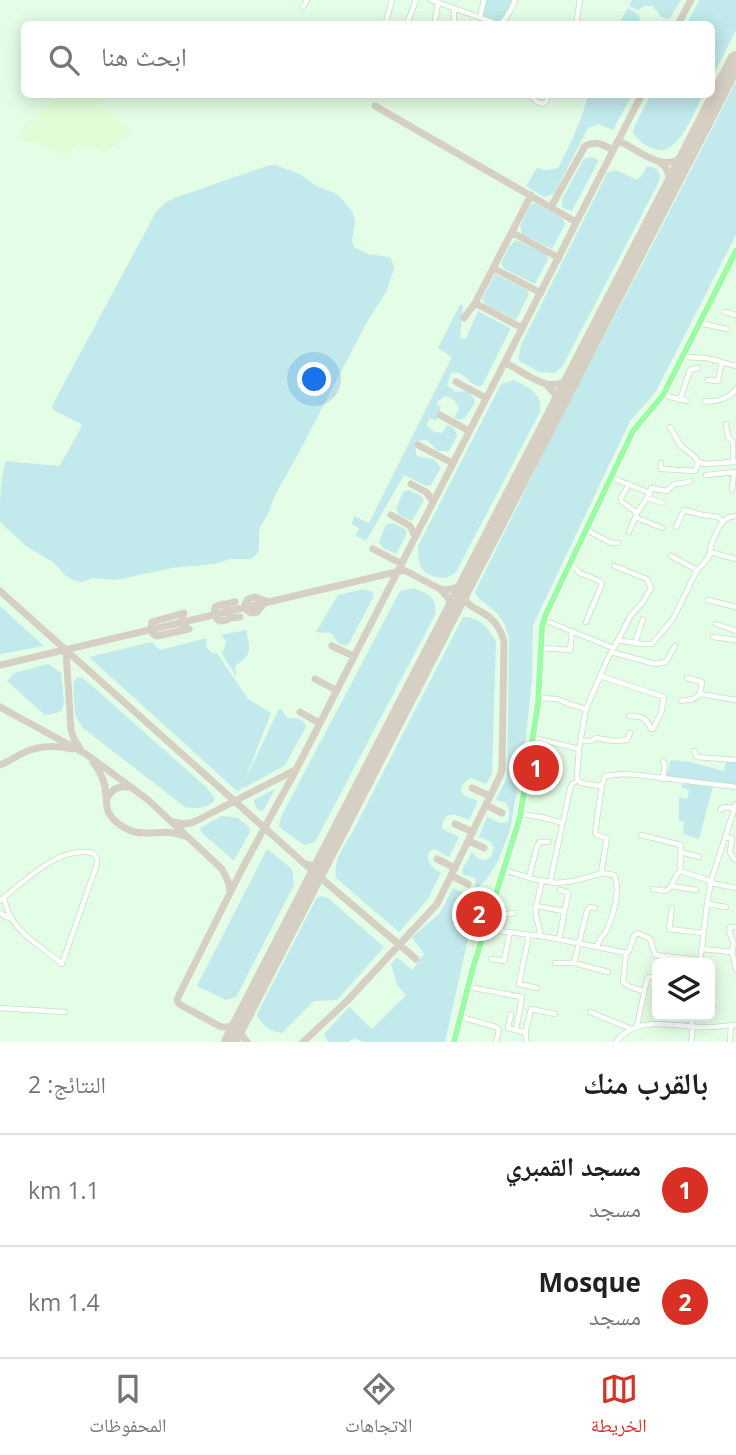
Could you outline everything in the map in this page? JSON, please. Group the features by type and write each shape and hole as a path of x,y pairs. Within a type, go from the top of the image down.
{"main road":[{"path":"454,1042 520,814 539,698 544,620 635,427 663,395 736,251"}],"street":[{"path":"303,7 307,0"},
{"path":"387,21 392,0"},
{"path":"408,21 416,0"},
{"path":"431,0 490,21"},
{"path":"480,18 484,0"},
{"path":"504,21 515,0"},
{"path":"576,21 580,0"},
{"path":"435,20 438,4"},
{"path":"454,9 454,21"},
{"path":"533,98 542,104 547,102 548,98"},
{"path":"725,312 736,315"},
{"path":"700,323 727,330"},
{"path":"683,357 707,358 736,366"},
{"path":"708,380 718,381 722,362"},
{"path":"680,400 690,370 698,368"},
{"path":"705,401 711,402 730,396 736,389"},
{"path":"663,395 687,401"},
{"path":"670,427 681,446 698,462 735,462 733,442 728,437 726,424"},
{"path":"660,463 662,469 695,471 698,462"},
{"path":"706,475 735,472 732,490"},
{"path":"611,477 663,503"},
{"path":"629,532 651,488 667,491 674,484 690,481"},
{"path":"629,484 621,501 636,515 662,528"},
{"path":"676,527 684,510 718,517 722,521"},
{"path":"618,640 652,644 676,614 697,570 709,557 710,546 722,521 736,516"},
{"path":"585,529 610,543 618,543"},
{"path":"710,552 736,559"},
{"path":"671,556 697,570"},
{"path":"568,565 602,584 586,621"},
{"path":"578,780 579,749 586,709 612,650 650,588 647,579 614,566"},
{"path":"708,600 736,607"},
{"path":"635,643 643,619"},
{"path":"544,620 612,650 657,664 666,662 675,646"},
{"path":"716,624 736,631"},
{"path":"541,648 570,650 572,632"},
{"path":"713,636 736,640"},
{"path":"600,676 663,696 663,707 653,729 643,717 629,716"},
{"path":"687,678 701,681 700,694"},
{"path":"681,701 693,699 700,694 736,700"},
{"path":"539,698 558,699 586,709"},
{"path":"581,741 596,738 627,740 630,733"},
{"path":"534,738 579,749"},
{"path":"694,751 697,757 736,760"},
{"path":"530,760 558,771 557,782"},
{"path":"663,762 663,779"},
{"path":"601,873 607,838 595,833 605,776 638,775 736,787"},
{"path":"578,780 595,786 602,785"},
{"path":"550,882 570,789 578,780"},
{"path":"701,958 711,882 734,817 735,806 720,810"},
{"path":"520,814 563,824"},
{"path":"641,835 680,844 682,847 680,871 672,886 667,890 653,889"},
{"path":"725,837 734,840 730,852 736,860"},
{"path":"529,878 537,846 540,842 548,842"},
{"path":"6,906 0,912 62,964 97,858 93,853 86,852 55,859 2,899 6,906 13,921"},
{"path":"681,852 699,857"},
{"path":"504,870 550,882 574,881 601,873 614,875 617,883 610,925 599,939 597,947"},
{"path":"680,871 736,888"},
{"path":"540,936 534,912 542,881"},
{"path":"672,886 696,890"},
{"path":"558,939 568,893 560,890"},
{"path":"707,904 726,907"},
{"path":"536,906 564,911"},
{"path":"574,963 587,911 590,907 595,908"},
{"path":"672,908 668,929 703,933"},
{"path":"500,931 506,914 514,914"},
{"path":"736,927 729,929 736,969"},
{"path":"485,929 558,939 626,953"},
{"path":"491,959 505,961 510,932"},
{"path":"644,991 623,982 626,953 638,933 650,939 654,954 678,958"},
{"path":"529,935 519,984 537,988"},
{"path":"702,949 732,952"},
{"path":"555,963 574,963 608,972"},
{"path":"638,1026 644,991 648,978 652,978"},
{"path":"468,987 522,998 516,1030"},
{"path":"0,1007 65,1012"},
{"path":"526,1042 531,1009 555,1014"},
{"path":"590,1012 630,1029"},
{"path":"511,1014 507,1026 526,1033"},
{"path":"461,1017 496,1027 499,1030 496,1042"},
{"path":"691,1042 692,1021"},
{"path":"616,1042 630,1029 660,1024 734,1025 730,1042"}],"shaded area":[{"path":"484,0 515,0 502,21 480,18"},
{"path":"632,0 681,0 667,19 660,16 652,6 638,10 629,6"},
{"path":"699,0 736,0 736,30 715,71 715,21 688,21"},
{"path":"628,8 639,15 640,21 621,21"},
{"path":"736,82 736,235 655,393 630,421 533,625 532,678 526,737 510,830 498,861 486,880 475,890 476,878 464,875 462,870 472,852 478,859 491,857 494,848 491,842 479,837 487,817 500,823 508,822 506,803 496,800 507,777 509,639 499,616 475,592 559,422"},
{"path":"56,98 105,98 100,106 132,131 106,152 75,144 69,156 38,144 18,140 19,131"},
{"path":"587,98 630,98 613,130 598,124 588,128 554,194 544,197 526,186 537,168 558,168"},
{"path":"649,98 701,98 684,131 671,147 663,150 645,145 633,132"},
{"path":"590,157 598,162 572,211 565,209 562,199 584,159"},
{"path":"270,165 300,174 316,186 335,193 342,199 353,213 354,247 367,254 389,257 392,261 394,269 386,292 367,322 275,495 259,531 259,550 255,556 251,559 230,559 215,564 172,568 121,579 93,578 81,582 73,580 54,563 26,546 0,522 1,482 6,461 60,465 81,424 53,410 52,406 156,212 177,197"},
{"path":"646,167 657,169 660,175 658,184 562,367 554,373 539,372 518,360 521,345 607,173 616,170 637,180"},
{"path":"536,203 563,219 565,224 552,249 522,234 520,226 530,205"},
{"path":"516,240 546,254 548,259 535,284 505,269 501,263"},
{"path":"495,274 527,290 529,294 516,320 486,305 482,299"},
{"path":"460,305 463,305 460,339 466,339 478,311 510,330 482,386 473,384 460,373 451,373 447,385 455,392 467,391 475,402 465,418 459,420 454,418 459,408 454,400 445,396 437,402 441,407 436,421 430,418 426,425 435,432 442,433 447,425 454,428 457,436 449,451 438,451 427,440 417,441 415,448 416,455 434,459 441,468 430,486 404,475 366,541 356,536 359,528 352,524 354,516 369,523 452,357 438,348"},
{"path":"514,380 537,396 540,412 456,572 445,578 430,575 420,565 418,546 501,384"},
{"path":"409,490 424,500 412,521 399,515 396,509 403,492"},
{"path":"393,523 407,533 396,554 383,548 379,542 386,525"},
{"path":"414,588 431,597 435,604 435,615 315,842 304,845 279,827 281,817 400,591"},
{"path":"364,589 373,592 374,596 349,643 340,645 331,633 316,632 338,595"},
{"path":"0,606 44,646 0,654"},
{"path":"463,617 474,618 486,627 496,641 492,773 486,784 472,778 463,785 461,792 478,801 469,820 456,815 446,817 442,828 459,837 449,857 434,849 429,852 430,865 441,872 428,899 399,932 336,878 337,860"},
{"path":"246,630 249,650 245,658 236,665 236,676 221,652 226,641 221,635"},
{"path":"207,638 207,648 212,653 217,653 248,699 271,713 245,780 279,709 286,717 301,720 306,727 285,765 237,791 89,657 152,642 160,650"},
{"path":"48,664 61,673 64,702 62,710 45,715 7,681 14,673"},
{"path":"82,677 206,787 215,799 202,808 185,807 83,728 75,715 73,683 76,678"},
{"path":"671,760 724,771 726,761 736,762 736,787 666,778"},
{"path":"682,784 713,786 699,839 683,834 684,821 679,821 679,797 687,799 689,790 681,787"},
{"path":"275,789 263,811 256,808 254,800"},
{"path":"222,816 238,818 250,828 234,860 201,832 200,828"},
{"path":"267,849 292,869 294,885 236,997 226,1000 197,986"},
{"path":"453,888 471,896 463,917 468,939 445,1042 362,1042 355,1038 348,1042 328,1042 324,1034 349,1007 372,1029 406,995 397,985 391,964 397,957 412,970 424,954 412,937 440,913"},
{"path":"321,896 328,898 384,947 337,1000 314,1001 282,1033 273,1031 263,1024 257,1014 316,899"}],"taxiway":[{"path":"680,21 691,0"},
{"path":"241,1021 229,1027 221,1027 179,1004 177,1000 640,98"},
{"path":"375,106 576,222"},
{"path":"617,142 663,162 680,159 688,153"},
{"path":"551,207 585,146 596,143 613,150"},
{"path":"660,162 669,174 669,189"},
{"path":"464,318 475,303 531,195"},
{"path":"513,233 559,258"},
{"path":"493,268 541,293"},
{"path":"475,303 522,328"},
{"path":"503,365 508,364 533,379 549,384 558,384 574,375"},
{"path":"456,382 486,398"},
{"path":"546,384 555,394 556,408"},
{"path":"440,415 469,431"},
{"path":"418,445 452,463"},
{"path":"411,484 426,492 433,501"},
{"path":"391,515 410,526 415,536"},
{"path":"373,549 400,563"},
{"path":"397,572 404,570 440,589"},
{"path":"0,665 396,572"},
{"path":"451,613 449,599 440,589 456,588 470,577"},
{"path":"303,1042 347,1001 437,904 500,776 504,641 494,622 469,604 463,589"},
{"path":"0,591 316,874 416,959"},
{"path":"264,603 257,612 251,613 245,604 248,599 255,597 268,602"},
{"path":"235,602 227,604 226,609 230,618 240,617"},
{"path":"223,604 215,607 214,615 219,621 227,620"},
{"path":"184,613 182,623 189,629 157,636 153,634 152,622 184,613"},
{"path":"332,646 353,656"},
{"path":"66,651 71,730 80,748"},
{"path":"315,679 336,690"},
{"path":"0,707 86,754 147,799 222,869 230,891"},
{"path":"300,712 319,723"},
{"path":"0,765 39,748 72,749"},
{"path":"93,762 104,783 108,811 117,822 135,832 184,836"},
{"path":"173,822 194,822 295,770"},
{"path":"107,799 116,789 128,787"},
{"path":"472,788 490,796"},
{"path":"486,805 502,813"},
{"path":"455,824 473,832"},
{"path":"469,841 484,848"},
{"path":"437,859 455,868"},
{"path":"306,864 315,866 323,860"},
{"path":"452,876 468,884"},
{"path":"241,1022 240,1033 247,1042"}],"runway":[{"path":"230,1042 736,60"}],"place":[{"name":"مسجد القمبري","path":"536,768"},
{"name":"Mosque","path":"479,914"}]}
